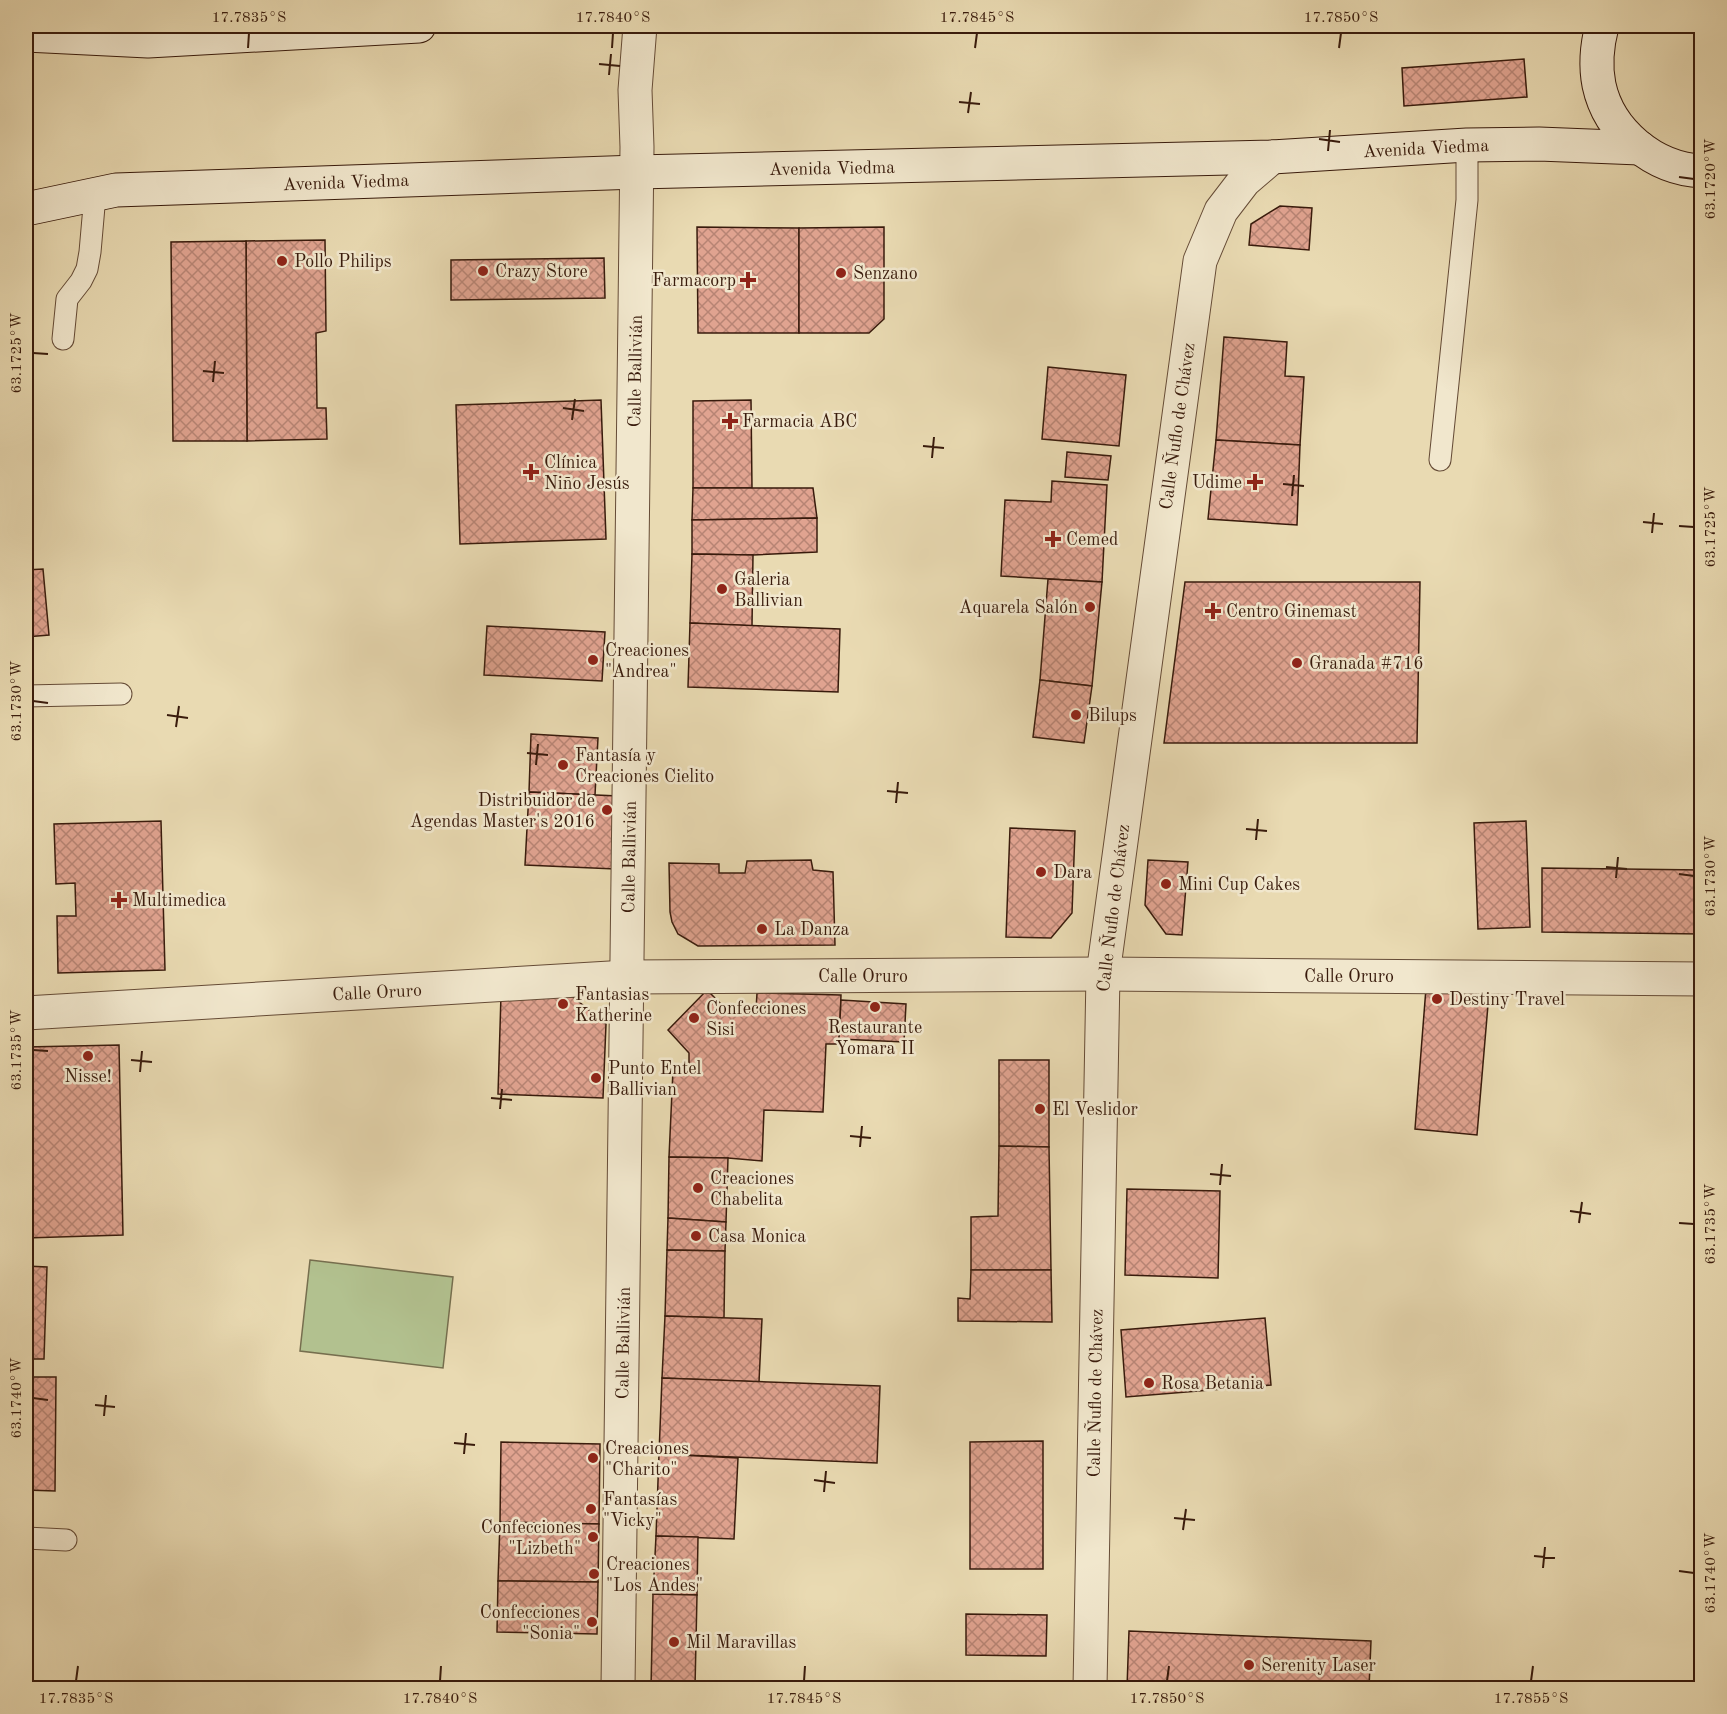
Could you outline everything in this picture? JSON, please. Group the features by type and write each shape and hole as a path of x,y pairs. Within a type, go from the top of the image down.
{"street":[{"path":"26,35 148,41 354,27 419,26"},
{"name":"Calle Ballivián","path":"618,1689 637,172 635,90 640,26"},
{"path":"1602,26 1597,54 1599,85 1610,113 1623,132 1640,148 1657,159 1701,171"},
{"name":"Avenida Viedma","path":"26,209 116,190 637,172 1272,157 1467,145 1539,144 1640,148"},
{"name":"Calle Ñuflo de Chávez","path":"1090,1689 1103,974 1200,261 1221,211 1244,181 1272,157"},
{"name":"Calle Oruro","path":"26,1013 627,977 1103,974 1701,979"}],"lane":[{"path":"1440,460 1467,200 1467,145"},
{"path":"63,339 67,298 81,281 87,269 95,195"},
{"path":"26,696 121,694"},
{"path":"26,1538 66,1540"}],"green space":[{"path":"310,1260 453,1277 443,1368 300,1351"}],"building":[{"path":"1524,59 1527,97 1404,106 1402,68"},
{"path":"1280,206 1312,208 1309,250 1249,245 1251,224"},
{"name":"Farmacorp","path":"697,227 799,228 799,333 698,333"},
{"name":"Senzano","path":"884,227 884,319 869,333 799,333 799,228"},
{"path":"325,240 326,331 316,333 317,408 326,408 327,439 247,441 246,241"},
{"path":"246,241 247,441 173,441 171,242"},
{"path":"604,258 605,298 451,300 451,260"},
{"path":"1224,337 1287,342 1285,376 1304,377 1300,445 1216,440"},
{"path":"1048,367 1126,375 1119,446 1042,439"},
{"name":"Clínica Niño Jesús","path":"601,400 606,539 460,544 456,405"},
{"path":"751,400 752,488 693,488 693,401"},
{"name":"Udime","path":"1216,440 1300,445 1297,525 1208,519"},
{"path":"1067,452 1111,456 1108,480 1065,477"},
{"name":"Cemed","path":"1052,481 1107,485 1102,582 1001,576 1005,500 1051,502"},
{"path":"693,488 813,488 817,518 692,520"},
{"path":"817,518 817,552 753,555 692,554 692,520"},
{"name":"Galeria Ballivian","path":"692,554 753,555 752,626 690,623"},
{"path":"43,569 49,635 26,637 26,570"},
{"path":"1048,579 1102,582 1092,686 1040,680"},
{"name":"Granada #716","path":"1185,582 1420,582 1417,743 1164,743"},
{"path":"690,623 840,629 838,692 688,687"},
{"path":"487,626 605,632 602,681 484,675"},
{"path":"1040,680 1092,686 1084,743 1033,737"},
{"name":"Fantasía y Creaciones Cielito","path":"531,734 598,738 595,795 529,792"},
{"path":"529,792 618,796 615,869 525,865"},
{"name":"Multimedica","path":"161,821 165,970 58,973 57,916 76,916 75,883 56,884 54,824"},
{"path":"1526,821 1530,927 1478,929 1474,823"},
{"name":"Dara","path":"1010,828 1075,831 1072,913 1051,938 1006,937"},
{"path":"811,860 813,870 833,872 835,945 698,946 678,934 672,922 669,863 719,864 719,873 745,873 747,861"},
{"name":"Mini Cup Cakes","path":"1148,860 1188,862 1182,935 1166,934 1145,905"},
{"path":"1542,868 1702,870 1702,934 1542,932"},
{"path":"1426,988 1489,993 1477,1135 1415,1129"},
{"path":"707,990 726,1009 756,1010 757,993 841,995 839,1044 826,1044 823,1112 764,1110 762,1161 669,1157 673,1070 689,1070 689,1053 668,1030"},
{"path":"501,995 573,997 606,1024 603,1098 498,1094"},
{"path":"841,1000 906,1004 904,1042 839,1039"},
{"path":"119,1045 123,1235 26,1238 26,1047"},
{"path":"999,1060 1049,1060 1049,1147 999,1146"},
{"path":"999,1146 1049,1147 1051,1270 971,1270 971,1217 998,1216"},
{"name":"Creaciones Chabelita","path":"669,1157 728,1158 726,1222 668,1218"},
{"path":"1127,1189 1220,1191 1218,1278 1125,1275"},
{"name":"Casa Monica","path":"668,1218 726,1222 725,1251 667,1250"},
{"path":"667,1250 725,1251 724,1318 665,1316"},
{"path":"26,1266 47,1267 44,1359 26,1359"},
{"path":"971,1270 1051,1270 1052,1322 958,1321 958,1298 970,1299"},
{"path":"665,1316 762,1319 759,1382 662,1378"},
{"path":"1265,1318 1271,1385 1126,1397 1121,1330"},
{"path":"26,1377 56,1377 55,1491 26,1490"},
{"path":"662,1378 880,1386 877,1463 659,1454"},
{"path":"1043,1441 1043,1569 970,1569 970,1442"},
{"path":"501,1442 600,1444 599,1524 500,1522"},
{"path":"659,1454 738,1458 734,1539 656,1536"},
{"path":"500,1522 599,1524 598,1582 498,1581"},
{"path":"656,1536 698,1537 697,1595 653,1594"},
{"path":"498,1581 598,1582 597,1634 497,1632"},
{"name":"Mil Maravillas","path":"653,1594 697,1595 695,1688 651,1688"},
{"path":"26,1601 31,1601 31,1688 26,1688"},
{"path":"966,1614 1047,1615 1046,1656 966,1655"},
{"name":"Serenity Laser","path":"1129,1631 1371,1641 1369,1688 1127,1688"}],"place":[{"name":"Pollo Philips","path":"282,261"},
{"name":"Crazy Store","path":"483,271"},
{"name":"Senzano","path":"841,273"},
{"name":"Farmacorp","path":"748,280"},
{"name":"Farmacia ABC","path":"730,421"},
{"name":"Clínica Niño Jesús","path":"531,472"},
{"name":"Udime","path":"1255,482"},
{"name":"Cemed","path":"1053,539"},
{"name":"Galeria Ballivian","path":"722,589"},
{"name":"Aquarela Salón","path":"1090,607"},
{"name":"Centro Ginemast","path":"1213,611"},
{"name":"Creaciones \"Andrea\"","path":"593,660"},
{"name":"Granada #716","path":"1297,663"},
{"name":"Bilups","path":"1076,715"},
{"name":"Fantasía y Creaciones Cielito","path":"563,765"},
{"name":"Distribuidor de Agendas Master's 2016","path":"607,810"},
{"name":"Dara","path":"1041,872"},
{"name":"Mini Cup Cakes","path":"1166,884"},
{"name":"Multimedica","path":"119,900"},
{"name":"La Danza","path":"762,929"},
{"name":"Destiny Travel","path":"1437,999"},
{"name":"Fantasias Katherine","path":"563,1004"},
{"name":"Restaurante Yomara II","path":"875,1007"},
{"name":"Confecciones Sisi","path":"694,1018"},
{"name":"Nisse!","path":"88,1056"},
{"name":"Punto Entel Ballivian","path":"596,1078"},
{"name":"El Veslidor","path":"1040,1109"},
{"name":"Creaciones Chabelita","path":"698,1188"},
{"name":"Casa Monica","path":"696,1236"},
{"name":"Rosa Betania","path":"1149,1383"},
{"name":"Creaciones \"Charito\"","path":"593,1458"},
{"name":"Fantasías \"Vicky\"","path":"591,1509"},
{"name":"Confecciones \"Lizbeth\"","path":"593,1537"},
{"name":"Creaciones \"Los Andes\"","path":"594,1574"},
{"name":"Confecciones \"Sonia\"","path":"592,1622"},
{"name":"Mil Maravillas","path":"674,1642"},
{"name":"Serenity Laser","path":"1249,1665"}]}
